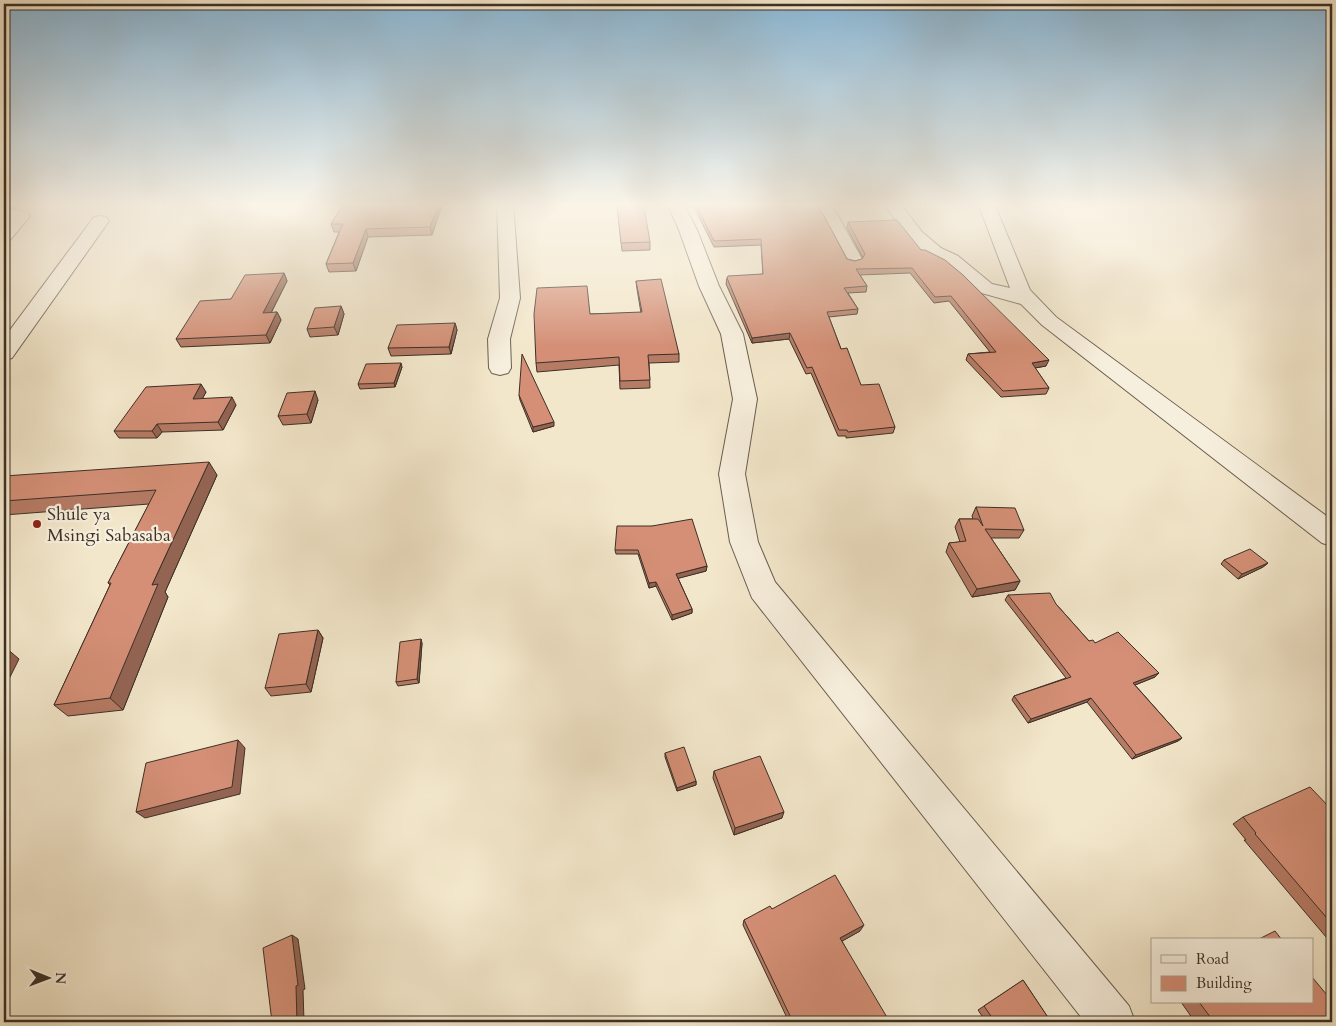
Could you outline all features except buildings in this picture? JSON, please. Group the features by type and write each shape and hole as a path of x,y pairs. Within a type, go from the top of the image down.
{"street":[{"path":"4,353 78,251"},
{"path":"500,368 498,339 510,298 508,251"},
{"path":"696,251 709,286 732,334 744,400 732,474 744,542 763,588 1113,1022"},
{"path":"849,251 853,259"},
{"path":"933,251 951,260 984,288 1027,298"},
{"path":"1005,251 1021,292 1049,321 1332,535"}],"place":[{"name":"Shule ya Msingi Sabasaba","path":"37,524"}]}
